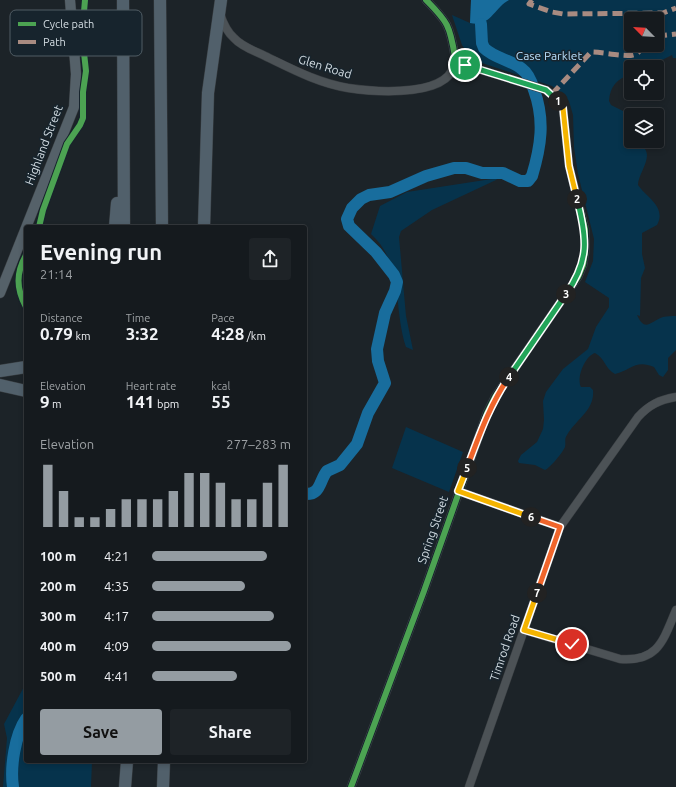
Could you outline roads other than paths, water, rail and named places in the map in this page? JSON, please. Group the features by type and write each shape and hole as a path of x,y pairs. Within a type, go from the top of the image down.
{"highway":[{"path":"123,0 123,10"},
{"path":"160,0 162,225"},
{"path":"204,225 208,93 220,5"},
{"path":"123,56 124,225"},
{"path":"115,225 119,177 124,147"},
{"path":"0,371 24,367"},
{"path":"0,384 24,390"},
{"path":"125,787 126,763"},
{"path":"163,787 164,763"}],"main road":[{"name":"Highland Street","path":"70,0 71,10"},
{"name":"Highland Street","path":"27,225 74,107 76,96 75,56"},
{"name":"Highland Street","path":"0,293 24,233"}],"street":[{"path":"426,0 442,16 450,30 455,57"},
{"name":"Glen Road","path":"220,5 224,26 236,41 304,76 347,88 391,91 418,89 436,84 447,77 456,65 455,57"},
{"name":"Spring Street","path":"351,787 424,591 458,491 487,413 495,397 578,277 585,252 585,229 569,166 563,108 551,93 537,87 465,65 455,57"},
{"name":"Timrod Road","path":"469,787 560,527 638,417 648,406 662,399 676,397"},
{"path":"458,491 560,527"},
{"path":"524,630 620,658 634,660 646,656 658,649 676,610"}],"water":[{"path":"471,0 509,0 487,20 477,24 470,23"}],"waterway":[{"path":"307,494 317,490 327,471 340,465 357,444 368,413 385,383 378,361 377,349 385,313 395,291 397,282 394,275 376,252 349,226 347,219 352,208 361,199 369,195 390,192 426,176 454,168 466,168 482,173 503,173 520,181 528,181 532,176 538,154 541,122 540,112 532,84 522,69 484,48 482,43 481,24"},
{"path":"13,787 12,770 14,752 16,742 24,722"}],"park label":[{"name":"Case Parklet","path":"549,56"}]}
